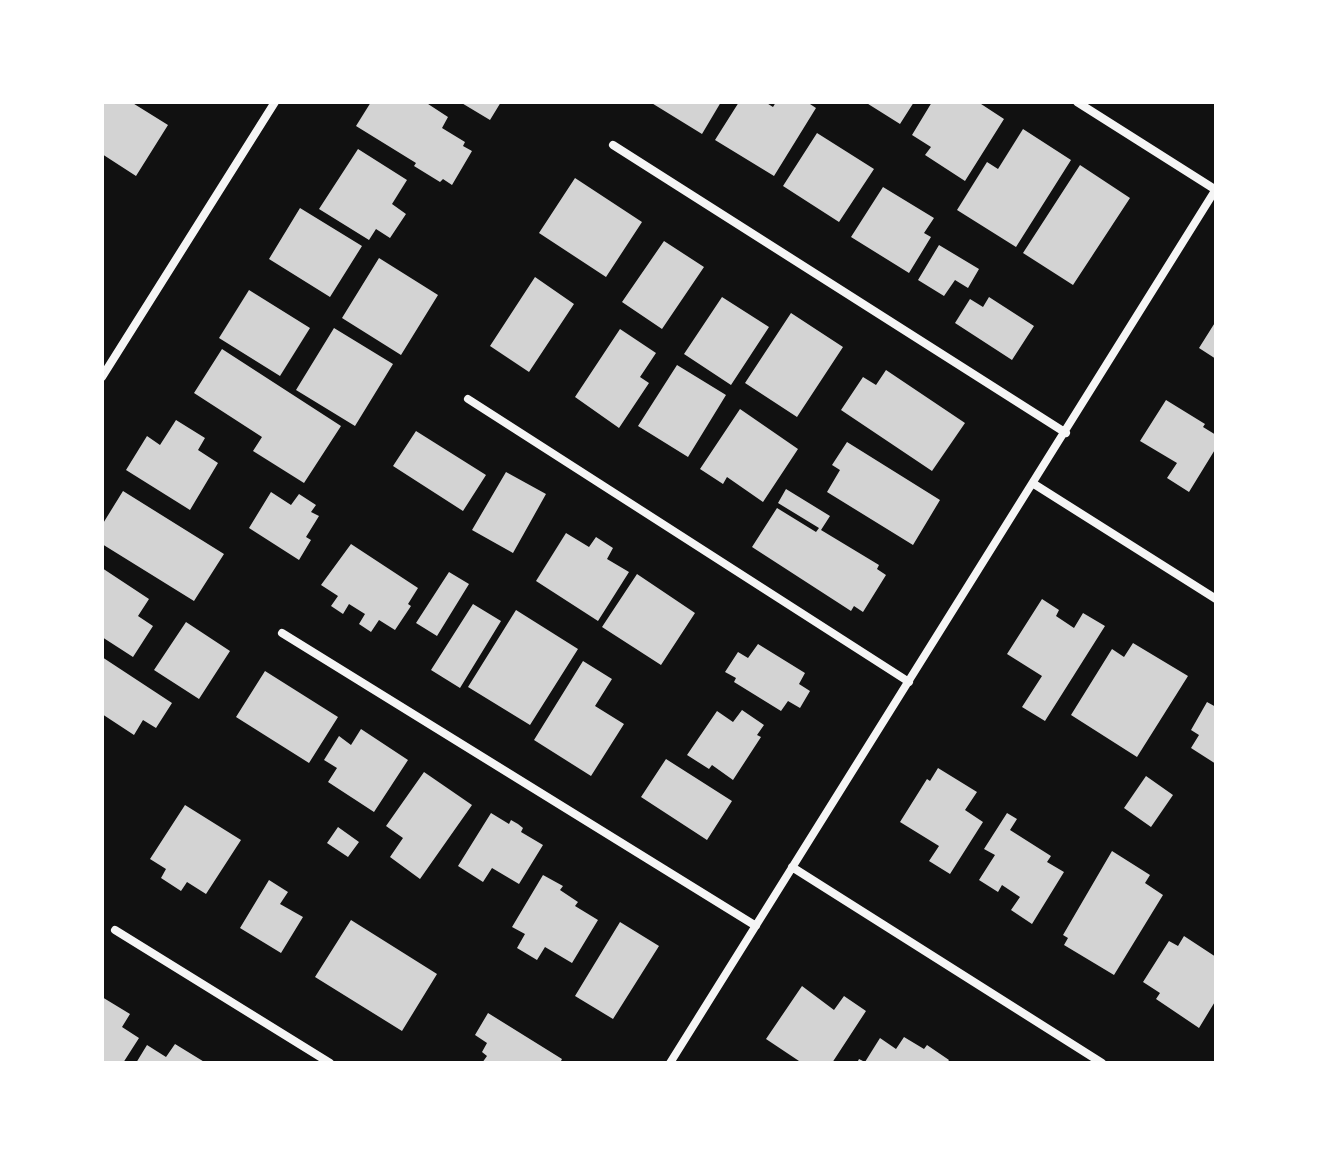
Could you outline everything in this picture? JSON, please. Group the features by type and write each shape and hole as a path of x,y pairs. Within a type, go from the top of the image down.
{"street":[{"path":"102,377 275,102"},
{"path":"670,1063 1216,190 1077,102"},
{"path":"613,145 1066,433"},
{"path":"468,399 909,682"},
{"path":"1034,484 1216,599"},
{"path":"282,633 756,926"},
{"path":"792,867 1102,1063"},
{"path":"115,930 330,1063"}],"building":[{"path":"102,102 131,102 168,125 136,176 102,154"},
{"path":"371,102 425,102 448,117 442,128 465,142 463,146 472,151 452,185 443,179 440,182 414,166 416,163 356,126"},
{"path":"460,102 501,102 490,120"},
{"path":"650,102 721,102 702,134"},
{"path":"739,102 765,102 773,107 776,102 807,102 816,108 774,176 715,140"},
{"path":"865,102 914,102 900,124"},
{"path":"932,102 978,102 1004,119 965,181 925,155 931,147 912,135"},
{"path":"1023,129 1071,160 1016,247 957,210 987,162 998,169"},
{"path":"817,133 874,169 839,222 783,186"},
{"path":"358,149 407,180 392,204 406,214 390,238 376,229 369,240 319,209"},
{"path":"1080,165 1130,198 1073,285 1023,253"},
{"path":"575,178 642,222 606,277 539,233"},
{"path":"883,187 934,218 924,233 931,237 909,273 851,237"},
{"path":"300,208 362,246 330,297 269,259"},
{"path":"664,241 704,267 662,329 622,302"},
{"path":"939,245 979,269 968,288 955,280 944,296 918,280"},
{"path":"379,258 438,295 401,355 342,318"},
{"path":"535,277 574,304 529,372 490,346"},
{"path":"249,290 310,328 280,376 219,338"},
{"path":"722,297 769,327 731,385 684,354"},
{"path":"989,297 1034,326 1012,360 955,323 970,299 983,307"},
{"path":"791,313 843,347 797,417 745,383"},
{"path":"1216,321 1216,359 1199,348"},
{"path":"334,328 393,364 355,426 296,390"},
{"path":"620,329 656,353 640,377 649,383 619,428 575,397"},
{"path":"222,349 341,426 304,483 253,451 262,437 194,393"},
{"path":"677,365 726,395 688,457 638,426"},
{"path":"886,370 965,423 932,471 841,410 863,377 876,385"},
{"path":"1166,400 1205,424 1203,427 1216,435 1216,448 1189,492 1167,478 1177,463 1140,441"},
{"path":"740,409 798,449 763,502 727,477 723,484 700,469"},
{"path":"176,420 205,438 198,450 218,463 190,510 126,470 147,436 160,445"},
{"path":"416,431 486,475 463,511 393,466"},
{"path":"847,442 940,500 913,545 827,492 840,470 832,465"},
{"path":"506,472 546,494 513,553 472,530"},
{"path":"786,489 830,516 821,530 879,565 877,569 886,575 863,612 854,606 851,611 752,547 777,508 816,532 819,528 778,503"},
{"path":"123,491 224,554 194,601 102,544 102,525"},
{"path":"271,492 291,505 299,494 316,505 311,512 319,516 306,537 311,540 299,560 249,528"},
{"path":"566,533 589,547 596,537 613,548 607,559 629,572 598,621 536,581"},
{"path":"351,544 418,588 408,604 411,606 395,630 379,620 371,632 359,624 365,614 349,604 343,614 331,606 338,596 321,585"},
{"path":"102,568 149,599 138,616 153,626 133,657 102,637"},
{"path":"449,572 469,584 437,636 416,623"},
{"path":"637,574 695,613 661,665 602,627"},
{"path":"1042,599 1059,610 1056,616 1074,628 1083,613 1105,626 1045,721 1022,707 1042,676 1007,654"},
{"path":"473,604 501,621 460,688 431,670"},
{"path":"516,610 578,649 530,725 468,687"},
{"path":"186,622 230,651 199,699 154,670"},
{"path":"1133,643 1188,676 1137,757 1071,715 1112,649 1124,657"},
{"path":"758,644 805,673 799,684 810,691 800,708 788,701 781,711 734,682 736,678 725,672 738,652 748,658"},
{"path":"102,657 172,703 156,728 143,720 134,735 102,714"},
{"path":"583,661 612,679 595,706 624,724 591,776 534,740"},
{"path":"265,671 338,717 309,763 236,717"},
{"path":"1207,702 1216,707 1216,764 1191,748 1199,735 1191,730"},
{"path":"742,710 764,725 757,735 761,737 733,780 712,765 709,769 687,755 717,711 733,722"},
{"path":"361,729 408,760 374,812 328,782 337,768 324,760 339,736 351,745"},
{"path":"666,759 732,801 707,840 641,797"},
{"path":"938,768 977,792 965,810 983,822 950,874 929,861 939,846 900,822 927,779 930,781"},
{"path":"424,772 472,805 420,879 390,857 403,838 386,826"},
{"path":"1146,776 1173,795 1151,827 1124,808"},
{"path":"185,805 241,840 206,894 187,882 181,891 161,878 166,869 150,859"},
{"path":"491,813 509,824 511,820 518,824 523,828 521,832 543,845 519,884 492,868 483,882 458,866"},
{"path":"1007,813 1017,819 1010,830 1051,856 1047,862 1064,872 1032,924 1011,910 1020,897 1002,885 998,892 979,880 995,855 984,849"},
{"path":"338,827 359,842 348,857 327,843"},
{"path":"1112,851 1150,875 1145,883 1163,895 1114,975 1064,945 1068,938 1063,935"},
{"path":"543,875 563,886 560,890 578,902 575,906 598,920 572,963 545,947 537,960 517,948 525,934 512,927"},
{"path":"269,880 288,892 280,904 303,917 281,953 240,928"},
{"path":"351,920 437,974 402,1031 315,977"},
{"path":"620,922 659,946 613,1019 575,996"},
{"path":"1184,936 1216,957 1216,1000 1199,1028 1156,999 1160,993 1143,982 1169,941 1178,946"},
{"path":"802,986 834,1010 844,996 866,1011 832,1063 802,1063 766,1039"},
{"path":"102,997 130,1014 122,1027 139,1038 123,1063 102,1063"},
{"path":"488,1013 562,1059 560,1063 482,1063 487,1056 482,1052 487,1043 475,1035"},
{"path":"904,1037 924,1049 927,1045 949,1060 947,1063 857,1063 859,1059 865,1062 880,1038 896,1049"},
{"path":"175,1044 206,1063 136,1063 147,1045 166,1057"}]}
